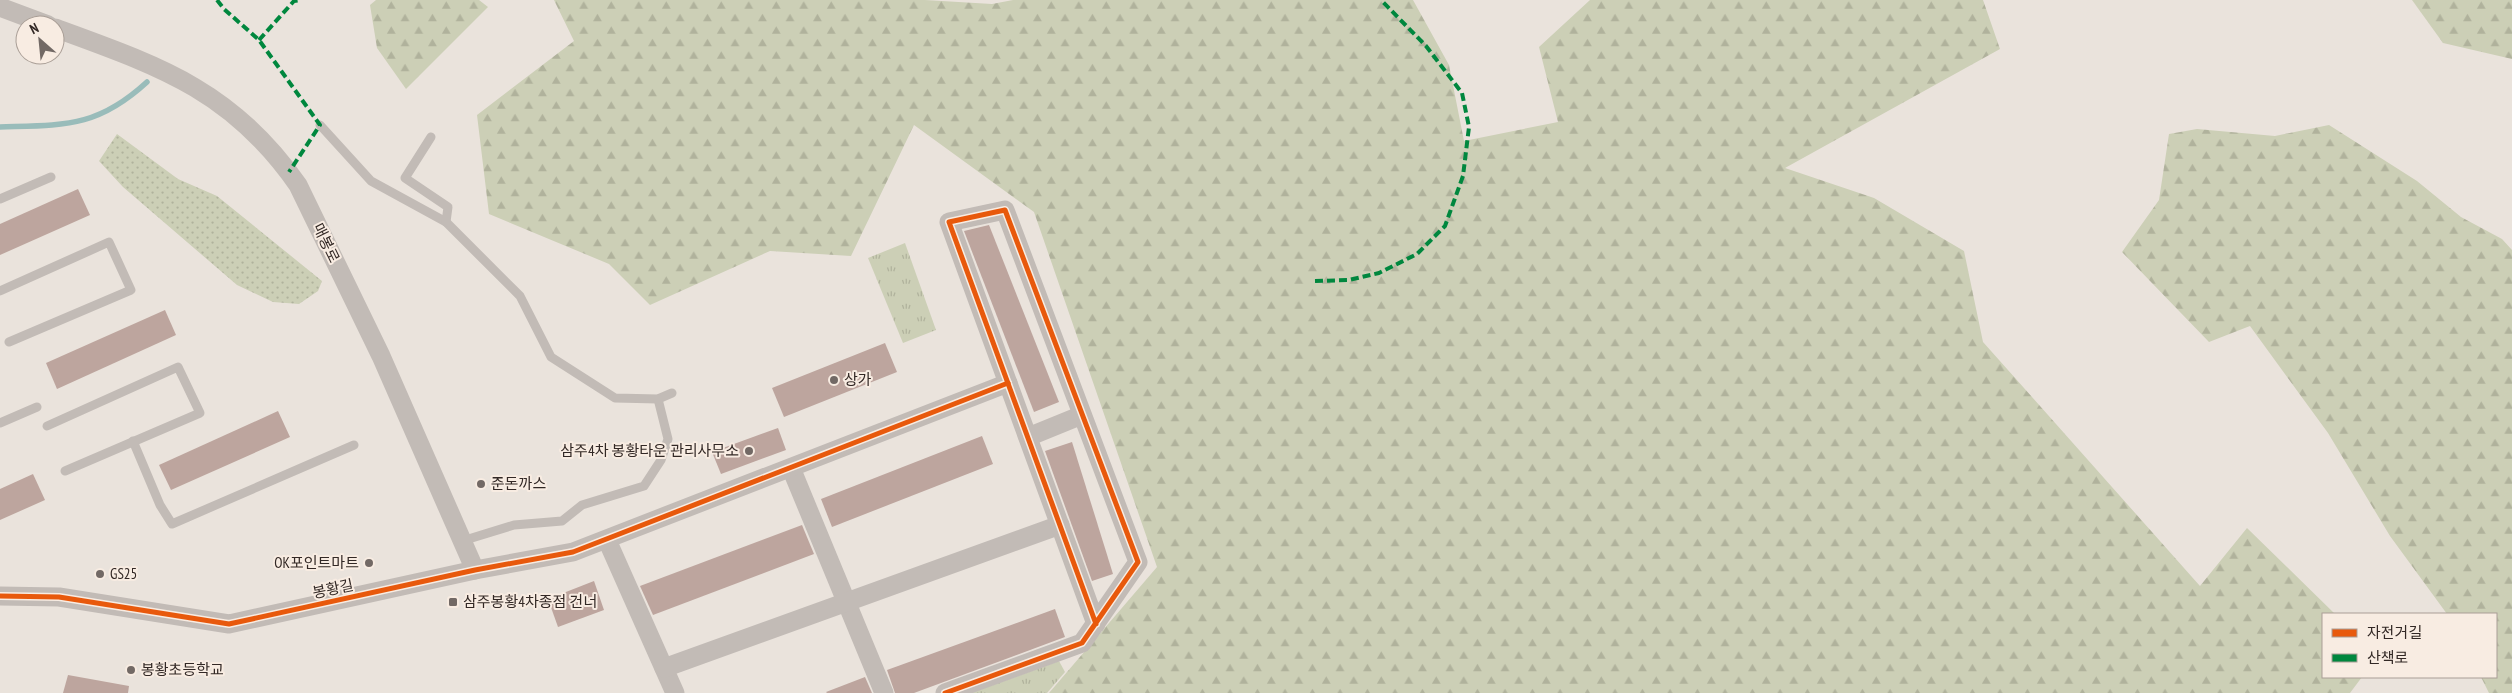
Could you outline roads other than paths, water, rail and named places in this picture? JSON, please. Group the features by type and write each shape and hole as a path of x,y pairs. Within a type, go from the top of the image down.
{"street":[{"path":"0,7 21,15"},
{"name":"매봉로","path":"65,32 144,61 191,84 241,119 281,160 298,185 381,356 475,570"},
{"path":"945,693 1082,643 1096,624 1138,562 1004,210 949,222 1096,624"},
{"name":"봉황길","path":"0,596 59,598 229,624 475,570 573,552 666,518 1008,383"},
{"path":"1028,437 1082,415"},
{"path":"791,468 884,693"},
{"path":"664,668 1060,525"},
{"path":"607,540 675,693"}],"lane":[{"path":"320,125 371,181 446,222 520,296 551,357 615,398 658,399 672,393"},
{"path":"431,137 405,178 448,208 446,222"},
{"path":"0,199 52,177"},
{"path":"0,292 109,242 132,290 9,342"},
{"path":"48,426 178,368 200,413 65,471"},
{"path":"462,541 514,524 562,520 582,505 644,486 661,460 668,439 658,399"},
{"path":"0,423 37,407"},
{"path":"133,441 160,505 172,524 354,445"}],"waterway":[{"path":"0,127 43,126 79,121 112,108 147,82"}],"place":[{"name":"상가","path":"834,380"},
{"name":"삼주4차 봉황타운 관리사무소","path":"749,451"},
{"name":"준돈까스","path":"481,484"},
{"name":"OK포인트마트","path":"369,563"},
{"name":"GS25","path":"100,574"},
{"name":"삼주봉황4차종점 건너","path":"453,602"},
{"name":"봉황초등학교","path":"131,670"}]}
